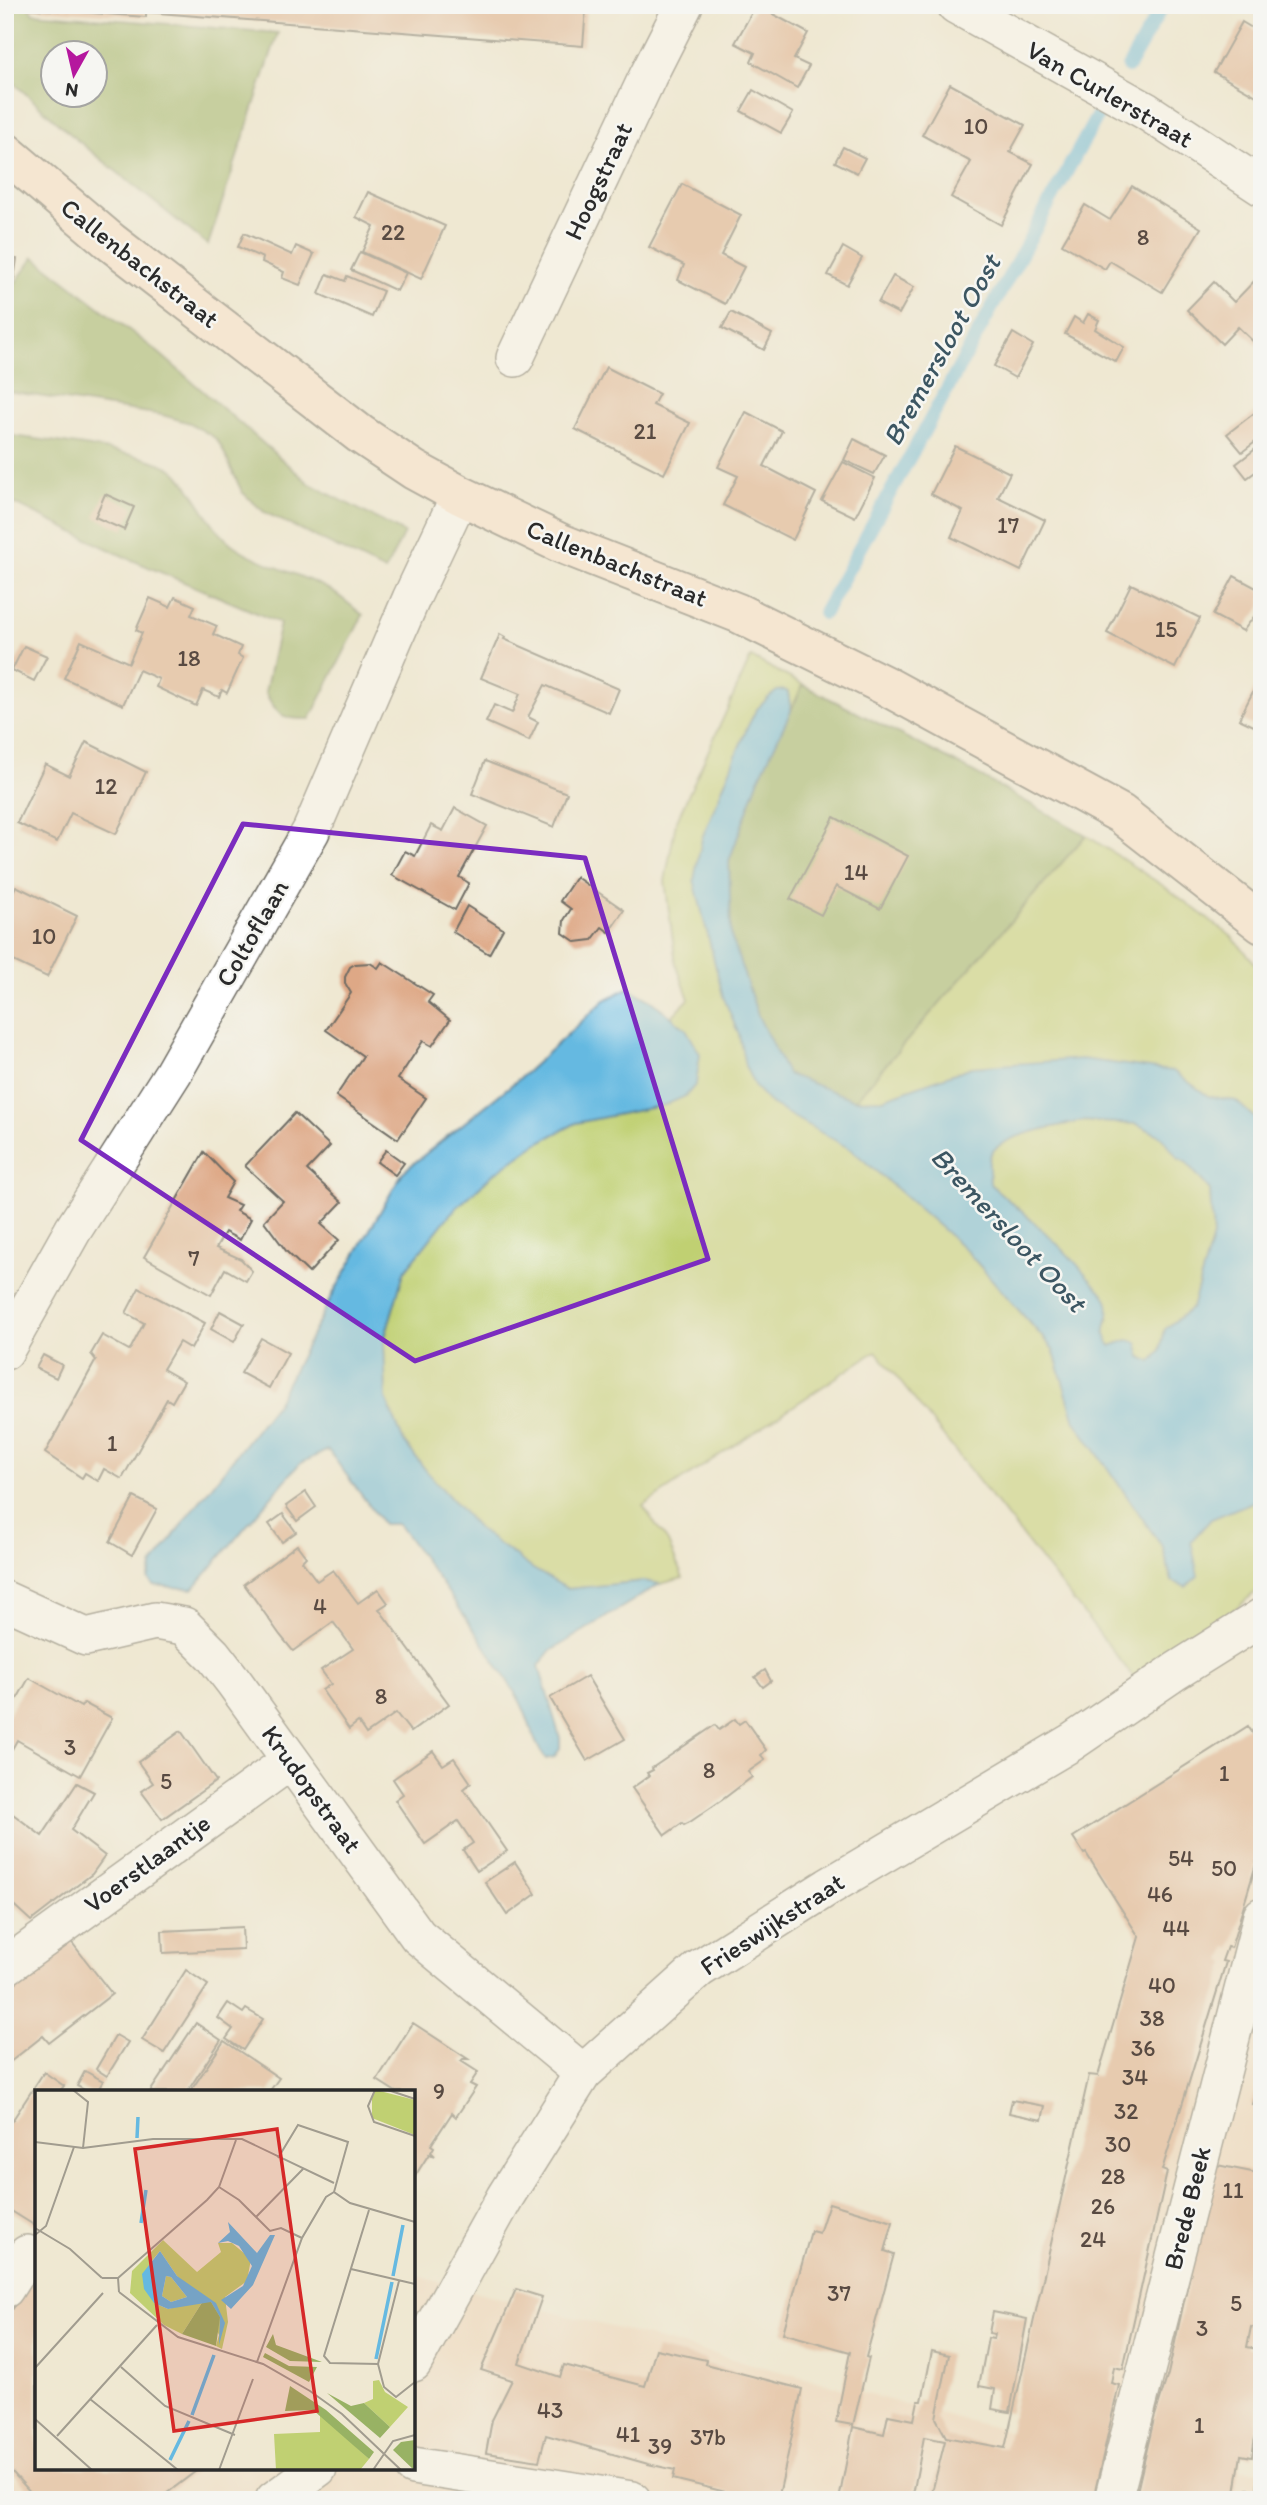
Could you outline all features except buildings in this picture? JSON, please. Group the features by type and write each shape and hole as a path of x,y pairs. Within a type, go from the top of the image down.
{"street":[{"name":"Hoogstraat","path":"514,358 684,5"},
{"name":"Van Curlerstraat","path":"956,5 1146,111 1262,187"},
{"name":"Callenbachstraat","path":"5,152 111,242 360,434 414,470 560,543 770,627 886,686 1121,814 1262,924"},
{"name":"Coltoflaan","path":"5,1351 73,1230 173,1073 311,831 411,599 460,495"},
{"name":"Krudopstraat","path":"5,1600 86,1637 155,1621 184,1626 213,1655 418,1936 583,2073"},
{"name":"Frieswijkstraat","path":"415,2359 505,2197 583,2073 699,1969 828,1887 1072,1742 1176,1671 1262,1618"},
{"name":"Voerstlaantje","path":"5,1967 290,1761"},
{"name":"Brede Beek","path":"1113,2500 1262,1916"},
{"path":"5,2289 23,2252"},
{"path":"415,2466 632,2500"},
{"path":"274,2500 315,2470"}],"highlighted area":[{"path":"243,824 585,858 708,1259 415,1361 81,1140"}],"shaded area":[{"path":"1262,1824 1262,2152 1179,2466 1262,2471 1262,2500 5,2500 5,2488 35,2465 35,2470 415,2470 415,2276 1049,2442"}],"green space":[{"path":"5,5 25,5 34,13 278,33 208,245 42,108 108,108 108,38 38,38 38,105 5,75"},
{"path":"34,257 159,353 310,484 404,533 385,571 264,512 242,492 215,438 190,423 162,415 5,391 5,297"},
{"path":"5,435 122,453 164,465 184,481 218,531 236,547 328,589 363,615 310,719 293,719 282,715 265,692 280,623 125,557 5,499"},
{"path":"751,657 803,685 759,778 855,1100 965,1249 1053,1349 1075,1421 1163,1548 1172,1581 1191,1541 1211,1519 1262,1498 1262,1587 1224,1618 1206,1628 1187,1649 1135,1679 876,1351 643,1506 668,1542 683,1578 660,1584 644,1581 568,1589 533,1569 479,1530 428,1473 404,1442 386,1399 384,1340 404,1272 451,1213 492,1175 534,1145 576,1123 615,1114 686,1029 670,1018 689,999 676,964 665,881 676,822"},
{"path":"803,685 956,763 1086,835 855,1100 787,1074 758,1016 731,936 729,861 759,778"},
{"path":"1086,835 1168,889 1231,936 1262,971 1262,1125 1236,1101 1208,1096 1173,1071 972,1067 883,1099 855,1100"},
{"path":"1082,1121 1137,1124 1161,1136 1178,1158 1186,1162 1210,1190 1213,1237 1192,1308 1165,1329 1160,1352 1151,1362 1119,1343 1111,1346 1104,1333 1109,1318 1035,1223 990,1184 990,1156 1005,1142 1031,1132"}],"water":[{"path":"777,691 788,692 791,711 759,778 729,861 731,936 758,1016 787,1074 855,1100 883,1099 972,1067 1081,1059 1173,1071 1208,1096 1236,1101 1262,1125 1262,1498 1211,1519 1191,1541 1198,1576 1186,1587 1172,1581 1163,1548 1075,1421 1053,1349 965,1249 852,1150 772,1105 755,1087 745,1066 739,1035 723,996 694,880 702,838 747,728 756,710","holes":["1082,1121 1137,1124 1161,1136 1178,1158 1186,1162 1210,1190 1213,1237 1192,1308 1165,1329 1160,1352 1151,1362 1141,1357 1137,1342 1128,1340 1111,1346 1105,1333 1109,1307 1105,1296 1057,1243 990,1184 989,1170 990,1156 995,1149 1031,1132"]},
{"path":"628,988 652,1001 686,1029 700,1054 696,1084 686,1096 665,1105 576,1123 534,1145 492,1175 451,1213 404,1272 384,1340 386,1399 404,1442 479,1530 533,1569 568,1589 644,1581 660,1584 549,1652 539,1666 560,1738 560,1749 554,1757 546,1759 517,1696 459,1608 398,1524 383,1524 328,1450 299,1464 193,1589 153,1585 148,1579 153,1565 182,1524 276,1404 333,1294 403,1172 520,1078 605,1000"}],"waterway":[{"name":"Bremersloot Oost","path":"1128,67 1163,5"},
{"name":"Bremersloot Oost","path":"824,613 1100,111"}]}
